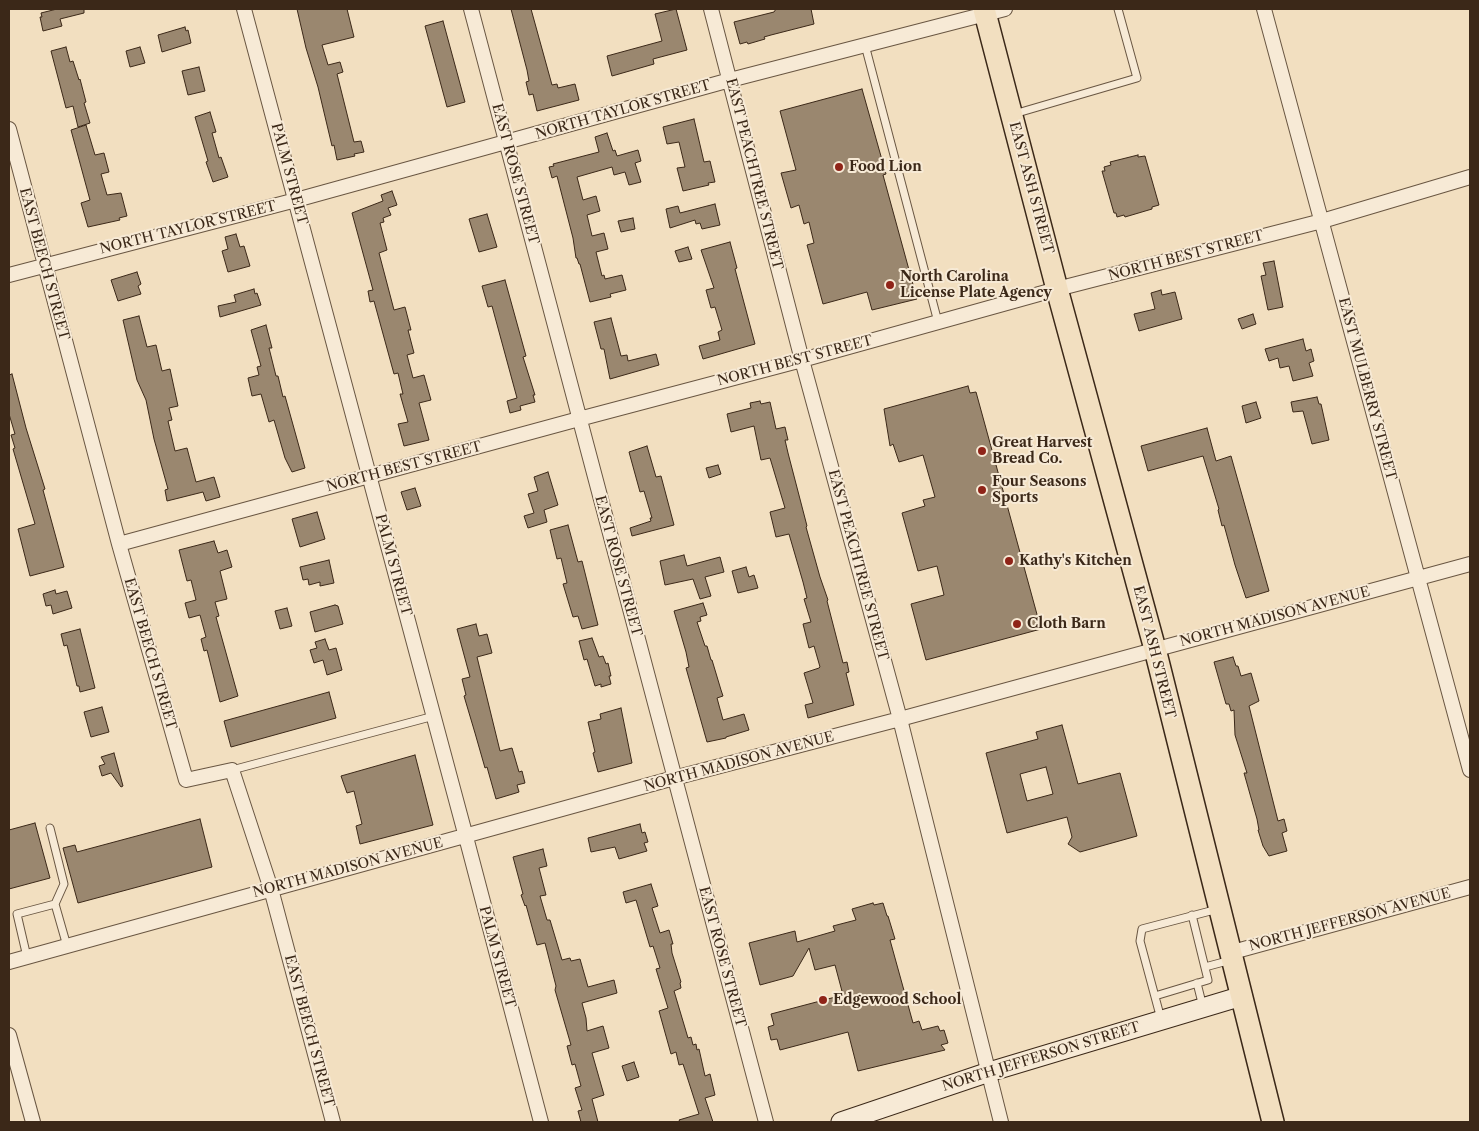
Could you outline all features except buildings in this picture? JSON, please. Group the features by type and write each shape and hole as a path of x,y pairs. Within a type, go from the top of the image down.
{"main road":[{"name":"EAST ASH STREET","path":"991,10 1012,115 1057,289 1155,649 1230,957 1242,996 1273,1122"}],"street":[{"name":"PALM STREET","path":"244,9 466,836 540,1122"},
{"name":"EAST ROSE STREET","path":"471,9 766,1122"},
{"name":"EAST PEACHTREE STREET","path":"711,9 802,360 900,719 1001,1122"},
{"name":"EAST MULBERRY STREET","path":"1264,9 1470,770"},
{"name":"NORTH TAYLOR STREET","path":"9,275 296,200 991,10"},
{"name":"EAST BEECH STREET","path":"9,129 119,544 186,780 232,770 270,889 333,1122"},
{"name":"NORTH BEST STREET","path":"119,544 802,360 1057,289 1322,221 1470,178"},
{"name":"NORTH MADISON AVENUE","path":"9,962 674,778 900,719 1470,564"},
{"name":"NORTH JEFFERSON AVENUE","path":"1230,957 1470,887"},
{"name":"NORTH JEFFERSON STREET","path":"841,1122 989,1072 1242,996"},
{"path":"9,1035 33,1122"}],"lane":[{"path":"1012,115 1137,78 1118,9"},
{"path":"865,45 938,322"},
{"path":"232,770 434,716"},
{"path":"50,828 64,884 55,904 67,946"},
{"path":"26,957 17,914 55,904"},
{"path":"1162,1020 1140,941 1142,929 1219,909"},
{"path":"1155,996 1208,980 1192,916"},
{"path":"1205,967 1230,957"},
{"path":"1196,983 1203,1008"}],"place":[{"name":"Food Lion","path":"839,167"},
{"name":"North Carolina License Plate Agency","path":"890,285"},
{"name":"Great Harvest Bread Co.","path":"982,451"},
{"name":"Four Seasons Sports","path":"982,490"},
{"name":"Kathy's Kitchen","path":"1009,561"},
{"name":"Cloth Barn","path":"1017,624"},
{"name":"Edgewood School","path":"823,1000"}]}
